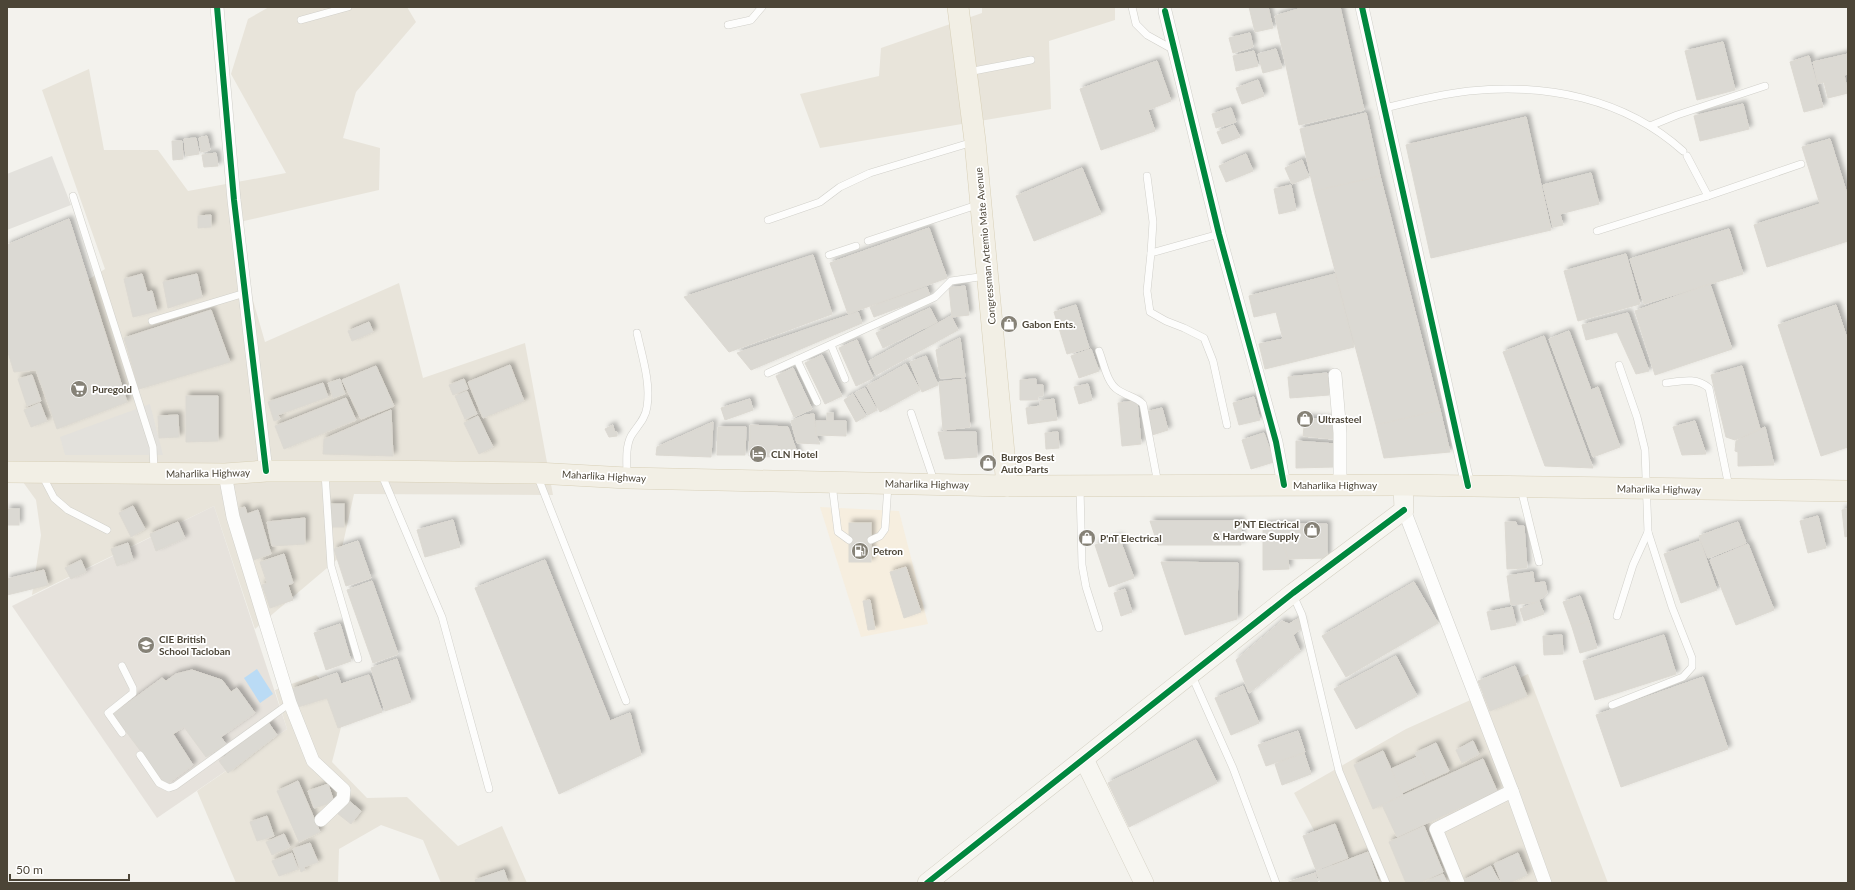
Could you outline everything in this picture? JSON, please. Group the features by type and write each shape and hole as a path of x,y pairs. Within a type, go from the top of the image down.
{"main road":[{"name":"Congressman Artemio Mate Avenue","path":"958,7 975,141 1007,486"},
{"name":"Maharlika Highway","path":"7,472 225,474 266,471 380,471 536,473 627,478 1007,486 1403,485 1848,491"}],"street":[{"path":"218,7 234,200 266,471"},
{"path":"1362,7 1468,486"},
{"path":"1165,12 1219,234 1276,442 1284,485"},
{"path":"1335,374 1340,433 1340,485"},
{"path":"225,474 233,517 290,703 313,761 344,790 343,799 321,820"},
{"path":"1403,485 1404,510 1512,791 1545,883"},
{"path":"927,883 1293,593 1404,510"},
{"path":"1084,758 1144,883"},
{"path":"1458,883 1436,829 1512,791"}],"lane":[{"path":"302,20 348,7"},
{"path":"728,25 751,20 762,7"},
{"path":"1132,7 1136,24 1147,35 1174,50"},
{"path":"966,73 1031,60"},
{"path":"1650,126 1677,115 1765,86"},
{"path":"1385,108 1470,91 1556,91 1606,106 1630,115 1650,126 1685,153 1708,196"},
{"path":"768,220 820,202 840,187 870,173 975,141"},
{"path":"1597,231 1708,196 1801,164"},
{"path":"1146,176 1153,222 1146,291 1150,312 1204,338 1213,361 1227,425"},
{"path":"73,196 148,430 153,448 154,473"},
{"path":"868,242 980,203"},
{"path":"1151,253 1219,234"},
{"path":"829,255 856,246"},
{"path":"768,373 935,297 951,281 988,276"},
{"path":"152,321 245,293"},
{"path":"627,478 627,451 631,437 644,420 647,407 648,392 638,333"},
{"path":"831,345 845,379"},
{"path":"1099,351 1109,380 1117,390 1137,398 1143,404 1158,486"},
{"path":"797,360 817,402"},
{"path":"1612,705 1684,677 1692,667 1692,658 1672,607 1648,532 1645,450 1637,418 1619,364"},
{"path":"1666,383 1690,380 1702,382 1709,388 1730,489"},
{"path":"911,413 935,484"},
{"path":"380,471 442,617 489,789"},
{"path":"325,472 330,566 358,659"},
{"path":"41,473 54,498 68,510 107,530"},
{"path":"536,473 626,701"},
{"path":"832,482 838,532 849,540"},
{"path":"871,540 880,536 885,528 888,483"},
{"path":"1080,486 1082,565 1086,587 1099,628"},
{"path":"1520,487 1539,562"},
{"path":"1617,616 1633,565 1648,532"},
{"path":"1293,593 1302,615 1339,771 1386,883"},
{"path":"122,666 134,693 108,713 122,733"},
{"path":"1191,674 1233,768 1276,883"},
{"path":"140,756 159,783 169,788 175,786 290,703"}],"shaded area":[{"path":"269,7 407,7 416,22 356,92 343,138 380,148 379,190 231,224 265,342 399,283 423,378 525,343 553,495 354,494 340,557 255,629 214,506 32,595 41,535 36,500 7,460 7,331 105,269 42,90 89,69 104,150 158,150 188,191 286,173 231,74 248,19"},
{"path":"982,7 1115,7 1115,20 1049,41 1051,109 820,148 800,94 879,76 881,48 982,13"},
{"path":"52,156 71,205 7,230 7,174"},
{"path":"150,404 163,455 65,455 60,437"},
{"path":"214,506 287,729 157,818 12,606"},
{"path":"820,507 899,511 928,624 861,637"},
{"path":"1528,674 1608,883 1342,883 1294,793 1406,729"},
{"path":"316,675 347,704 332,762 367,798 407,797 458,846 502,826 527,883 441,883 423,840 381,825 339,849 338,883 236,883 197,791 287,729 275,690"}],"water":[{"path":"257,669 273,694 260,703 244,678"}],"building":[{"path":"1249,7 1268,7 1273,28 1255,32"},
{"path":"1305,7 1340,7 1364,110 1299,125 1275,16"},
{"path":"1250,33 1253,47 1233,53 1229,38"},
{"path":"1723,42 1735,90 1697,100 1685,51"},
{"path":"1276,49 1282,68 1263,73 1258,54"},
{"path":"1254,51 1258,66 1236,71 1233,56"},
{"path":"1848,54 1848,74 1844,75 1848,93 1828,98 1824,82 1818,84 1813,62"},
{"path":"1809,56 1823,107 1804,112 1790,62"},
{"path":"1157,61 1171,101 1148,110 1155,131 1101,150 1080,89"},
{"path":"1258,80 1264,96 1242,104 1236,88"},
{"path":"1743,104 1749,129 1700,141 1694,116"},
{"path":"1231,108 1236,122 1216,128 1212,114"},
{"path":"1366,113 1380,176 1314,191 1300,129"},
{"path":"1526,117 1551,230 1431,258 1406,145"},
{"path":"1234,125 1240,137 1222,144 1217,132"},
{"path":"207,136 210,150 201,152 199,138"},
{"path":"196,138 199,154 186,156 184,139"},
{"path":"1830,139 1848,197 1848,241 1767,267 1754,225 1820,204 1802,147"},
{"path":"172,141 182,141 183,159 173,160"},
{"path":"216,153 218,166 204,167 202,155"},
{"path":"1246,154 1253,171 1226,182 1219,166"},
{"path":"1302,160 1309,177 1292,184 1285,168"},
{"path":"1082,168 1101,214 1034,241 1016,196"},
{"path":"1591,173 1599,204 1560,214 1563,225 1553,227 1543,185"},
{"path":"1380,176 1440,410 1376,425 1314,191"},
{"path":"1291,185 1296,210 1279,214 1274,189"},
{"path":"211,215 211,227 198,228 198,216"},
{"path":"69,219 127,402 57,429 36,370 14,372 7,349 7,245"},
{"path":"929,228 947,278 848,314 830,263"},
{"path":"1729,229 1743,274 1644,304 1630,259"},
{"path":"1626,254 1640,304 1578,321 1564,271"},
{"path":"813,255 832,314 729,352 684,297"},
{"path":"142,274 147,292 152,291 157,311 133,317 124,279"},
{"path":"197,274 202,297 168,308 163,282"},
{"path":"1335,274 1354,347 1265,369 1259,344 1283,339 1276,312 1254,317 1249,296"},
{"path":"1710,284 1732,349 1655,375 1635,311"},
{"path":"965,286 969,315 952,317 949,288"},
{"path":"927,287 930,296 874,317 870,307"},
{"path":"1076,305 1089,348 1067,354 1054,312"},
{"path":"1836,305 1848,341 1848,447 1821,456 1778,325"},
{"path":"930,308 937,322 883,348 876,333"},
{"path":"211,310 230,362 139,389 124,338"},
{"path":"858,312 862,323 751,370 737,353"},
{"path":"1628,313 1649,371 1636,374 1617,332 1586,340 1582,325"},
{"path":"951,316 958,330 876,375 869,361"},
{"path":"369,322 373,332 352,341 348,331"},
{"path":"1569,331 1591,390 1598,387 1620,447 1593,457 1549,339"},
{"path":"1544,336 1593,468 1545,466 1503,352"},
{"path":"960,338 965,377 940,378 936,350"},
{"path":"857,340 873,378 856,386 839,348"},
{"path":"1091,349 1099,371 1079,378 1071,356"},
{"path":"822,355 842,396 825,404 805,363"},
{"path":"926,356 938,385 922,392 910,362"},
{"path":"906,364 920,390 880,412 867,386"},
{"path":"510,365 524,401 483,418 468,382"},
{"path":"376,366 394,406 361,419 342,380"},
{"path":"1742,366 1760,429 1735,440 1726,437 1711,375"},
{"path":"793,368 812,409 794,417 776,376"},
{"path":"1327,373 1329,395 1290,398 1288,377"},
{"path":"32,375 41,401 27,406 18,379"},
{"path":"340,379 345,394 333,398 328,383"},
{"path":"464,379 468,389 453,395 449,385"},
{"path":"965,379 970,427 943,430 939,382"},
{"path":"1036,379 1036,385 1043,385 1043,396 1038,396 1038,400 1020,400 1020,380"},
{"path":"323,383 328,397 278,415 280,419 274,421 268,402"},
{"path":"1088,384 1092,400 1079,404 1074,387"},
{"path":"865,388 877,410 868,415 855,393"},
{"path":"467,391 477,414 465,419 455,396"},
{"path":"853,394 866,416 856,422 844,400"},
{"path":"186,396 218,396 218,441 186,442"},
{"path":"1254,397 1260,420 1239,425 1233,403"},
{"path":"346,398 356,420 284,449 275,426"},
{"path":"750,399 753,410 725,420 721,408"},
{"path":"1054,399 1057,420 1028,424 1026,408 1040,406 1040,401"},
{"path":"1137,401 1141,444 1122,446 1118,403"},
{"path":"40,403 47,421 31,427 24,410"},
{"path":"1162,408 1168,430 1152,435 1146,412"},
{"path":"391,410 393,456 323,454 324,439"},
{"path":"1440,410 1450,452 1384,458 1376,425"},
{"path":"827,413 833,413 833,421 827,421"},
{"path":"814,414 816,435 820,444 797,443 791,421 805,415"},
{"path":"178,415 179,437 159,438 158,416"},
{"path":"478,416 493,447 479,454 464,423"},
{"path":"1305,418 1334,420 1333,439 1303,436"},
{"path":"816,421 846,421 846,436 816,435"},
{"path":"1695,421 1706,454 1682,455 1673,427"},
{"path":"713,422 711,457 656,455 657,447"},
{"path":"613,425 614,431 617,432 617,436 609,437 605,429"},
{"path":"750,425 788,427 799,458 749,456"},
{"path":"718,427 746,427 745,455 717,455"},
{"path":"1765,427 1774,465 1738,466 1738,452 1735,451 1736,441"},
{"path":"938,432 976,432 977,457 945,459"},
{"path":"1058,432 1059,448 1046,449 1045,433"},
{"path":"1264,433 1274,462 1251,469 1242,440"},
{"path":"1296,441 1336,444 1334,467 1296,468"},
{"path":"328,504 344,504 344,527 328,527"},
{"path":"133,506 145,529 131,537 119,513"},
{"path":"245,507 247,514 258,510 271,554 253,560 238,509"},
{"path":"7,509 19,509 19,525 7,525"},
{"path":"1848,509 1848,536 1845,537 1842,510"},
{"path":"1818,516 1826,548 1808,553 1800,521"},
{"path":"305,518 305,544 272,546 267,522"},
{"path":"453,520 460,547 425,557 417,530"},
{"path":"1150,521 1241,521 1241,545 1158,545"},
{"path":"178,522 185,538 156,551 150,534"},
{"path":"1505,522 1516,522 1517,526 1524,526 1527,568 1507,569"},
{"path":"1738,522 1746,543 1708,558 1699,536"},
{"name":"Petron","path":"849,523 871,523 871,562 849,562"},
{"path":"1278,524 1327,524 1327,558 1288,559"},
{"path":"1278,524 1288,559 1289,569 1263,570 1263,525"},
{"path":"1119,537 1134,578 1109,587 1095,545"},
{"path":"358,541 371,578 346,586 334,549"},
{"path":"1700,541 1717,590 1681,603 1664,554"},
{"path":"128,543 133,560 117,566 111,549"},
{"path":"1748,544 1774,610 1736,625 1710,560"},
{"path":"284,554 293,583 288,585 293,600 270,608 262,585 267,583 260,562"},
{"path":"81,560 86,572 71,579 65,568"},
{"path":"545,560 610,721 630,713 641,755 559,794 475,588"},
{"path":"1161,562 1238,563 1237,619 1185,635"},
{"path":"906,567 921,612 904,618 890,572"},
{"path":"44,570 48,585 7,595 7,579"},
{"path":"1533,572 1534,583 1545,582 1547,593 1543,598 1539,599 1539,602 1511,605 1507,576"},
{"path":"372,581 398,654 373,663 347,590"},
{"path":"1414,582 1438,623 1346,677 1322,636"},
{"path":"1125,589 1132,612 1121,616 1114,593"},
{"path":"1580,596 1589,621 1572,627 1563,602"},
{"path":"870,600 875,629 868,630 863,601"},
{"path":"1539,601 1544,614 1524,621 1520,609"},
{"path":"1512,607 1516,625 1491,630 1487,612"},
{"path":"1299,618 1302,628 1293,635 1300,651 1249,693 1236,660 1282,621 1289,624"},
{"path":"1589,621 1597,648 1580,653 1572,627"},
{"path":"340,624 351,661 326,670 314,633"},
{"path":"1562,635 1563,654 1544,655 1543,636"},
{"path":"1664,635 1676,674 1595,700 1583,661"},
{"path":"1396,656 1417,696 1356,729 1334,689"},
{"path":"397,659 411,702 385,711 371,668"},
{"path":"1515,666 1527,696 1490,711 1478,681"},
{"path":"192,670 222,680 231,692 237,688 255,713 221,737 226,744 206,757 184,727 173,734 193,765 166,785 113,714 162,678 166,681 176,674"},
{"path":"337,673 341,684 369,675 382,712 338,728 327,698 298,707 292,689"},
{"path":"1703,677 1728,749 1621,787 1596,715"},
{"path":"1243,686 1259,723 1231,735 1215,698"},
{"path":"268,722 277,735 228,773 219,761"},
{"path":"1298,731 1305,752 1266,766 1258,745"},
{"path":"1196,740 1217,783 1129,827 1108,783"},
{"path":"1473,741 1479,754 1462,763 1456,750"},
{"path":"1436,743 1449,771 1427,781 1415,753"},
{"path":"1383,751 1403,795 1373,809 1354,765"},
{"path":"1304,753 1311,774 1282,785 1275,764"},
{"path":"1417,757 1427,781 1402,793 1391,769"},
{"path":"1483,759 1497,791 1397,837 1382,805"},
{"path":"298,781 320,832 299,842 277,791"},
{"path":"328,784 334,802 314,808 308,791"},
{"path":"348,800 361,811 351,824 337,813"},
{"path":"267,816 274,836 257,841 250,822"},
{"path":"1335,824 1348,858 1316,870 1303,836"},
{"path":"1424,826 1443,872 1419,883 1406,883 1389,842"},
{"path":"284,834 290,847 272,855 266,842"},
{"path":"310,843 318,862 304,867 305,870 301,872 293,849"},
{"path":"1368,852 1379,883 1321,883 1316,872"},
{"path":"292,853 298,869 279,876 272,861"},
{"path":"1518,853 1527,875 1509,883 1502,883 1494,864"},
{"path":"1491,866 1500,883 1463,883 1462,881"},
{"path":"504,870 508,883 476,883 475,880"},
{"path":"1315,873 1318,883 1286,883"},
{"path":"1443,874 1447,883 1426,883 1426,881"}],"cycle path":[{"path":"217,7 234,200 266,471"},
{"path":"1362,7 1468,486"},
{"path":"1165,11 1219,234 1276,442 1284,485"},
{"path":"927,883 1293,593 1404,510"}],"place":[{"name":"Gabon Ents.","path":"1009,324"},
{"name":"Puregold","path":"79,389"},
{"name":"Ultrasteel","path":"1305,419"},
{"name":"CLN Hotel","path":"758,454"},
{"name":"Burgos Best Auto Parts","path":"988,463"},
{"name":"P'NT Electrical & Hardware Supply","path":"1312,530"},
{"name":"P'nT Electrical","path":"1087,538"},
{"name":"Petron","path":"860,551"},
{"name":"CIE British School Tacloban","path":"146,645"}]}
